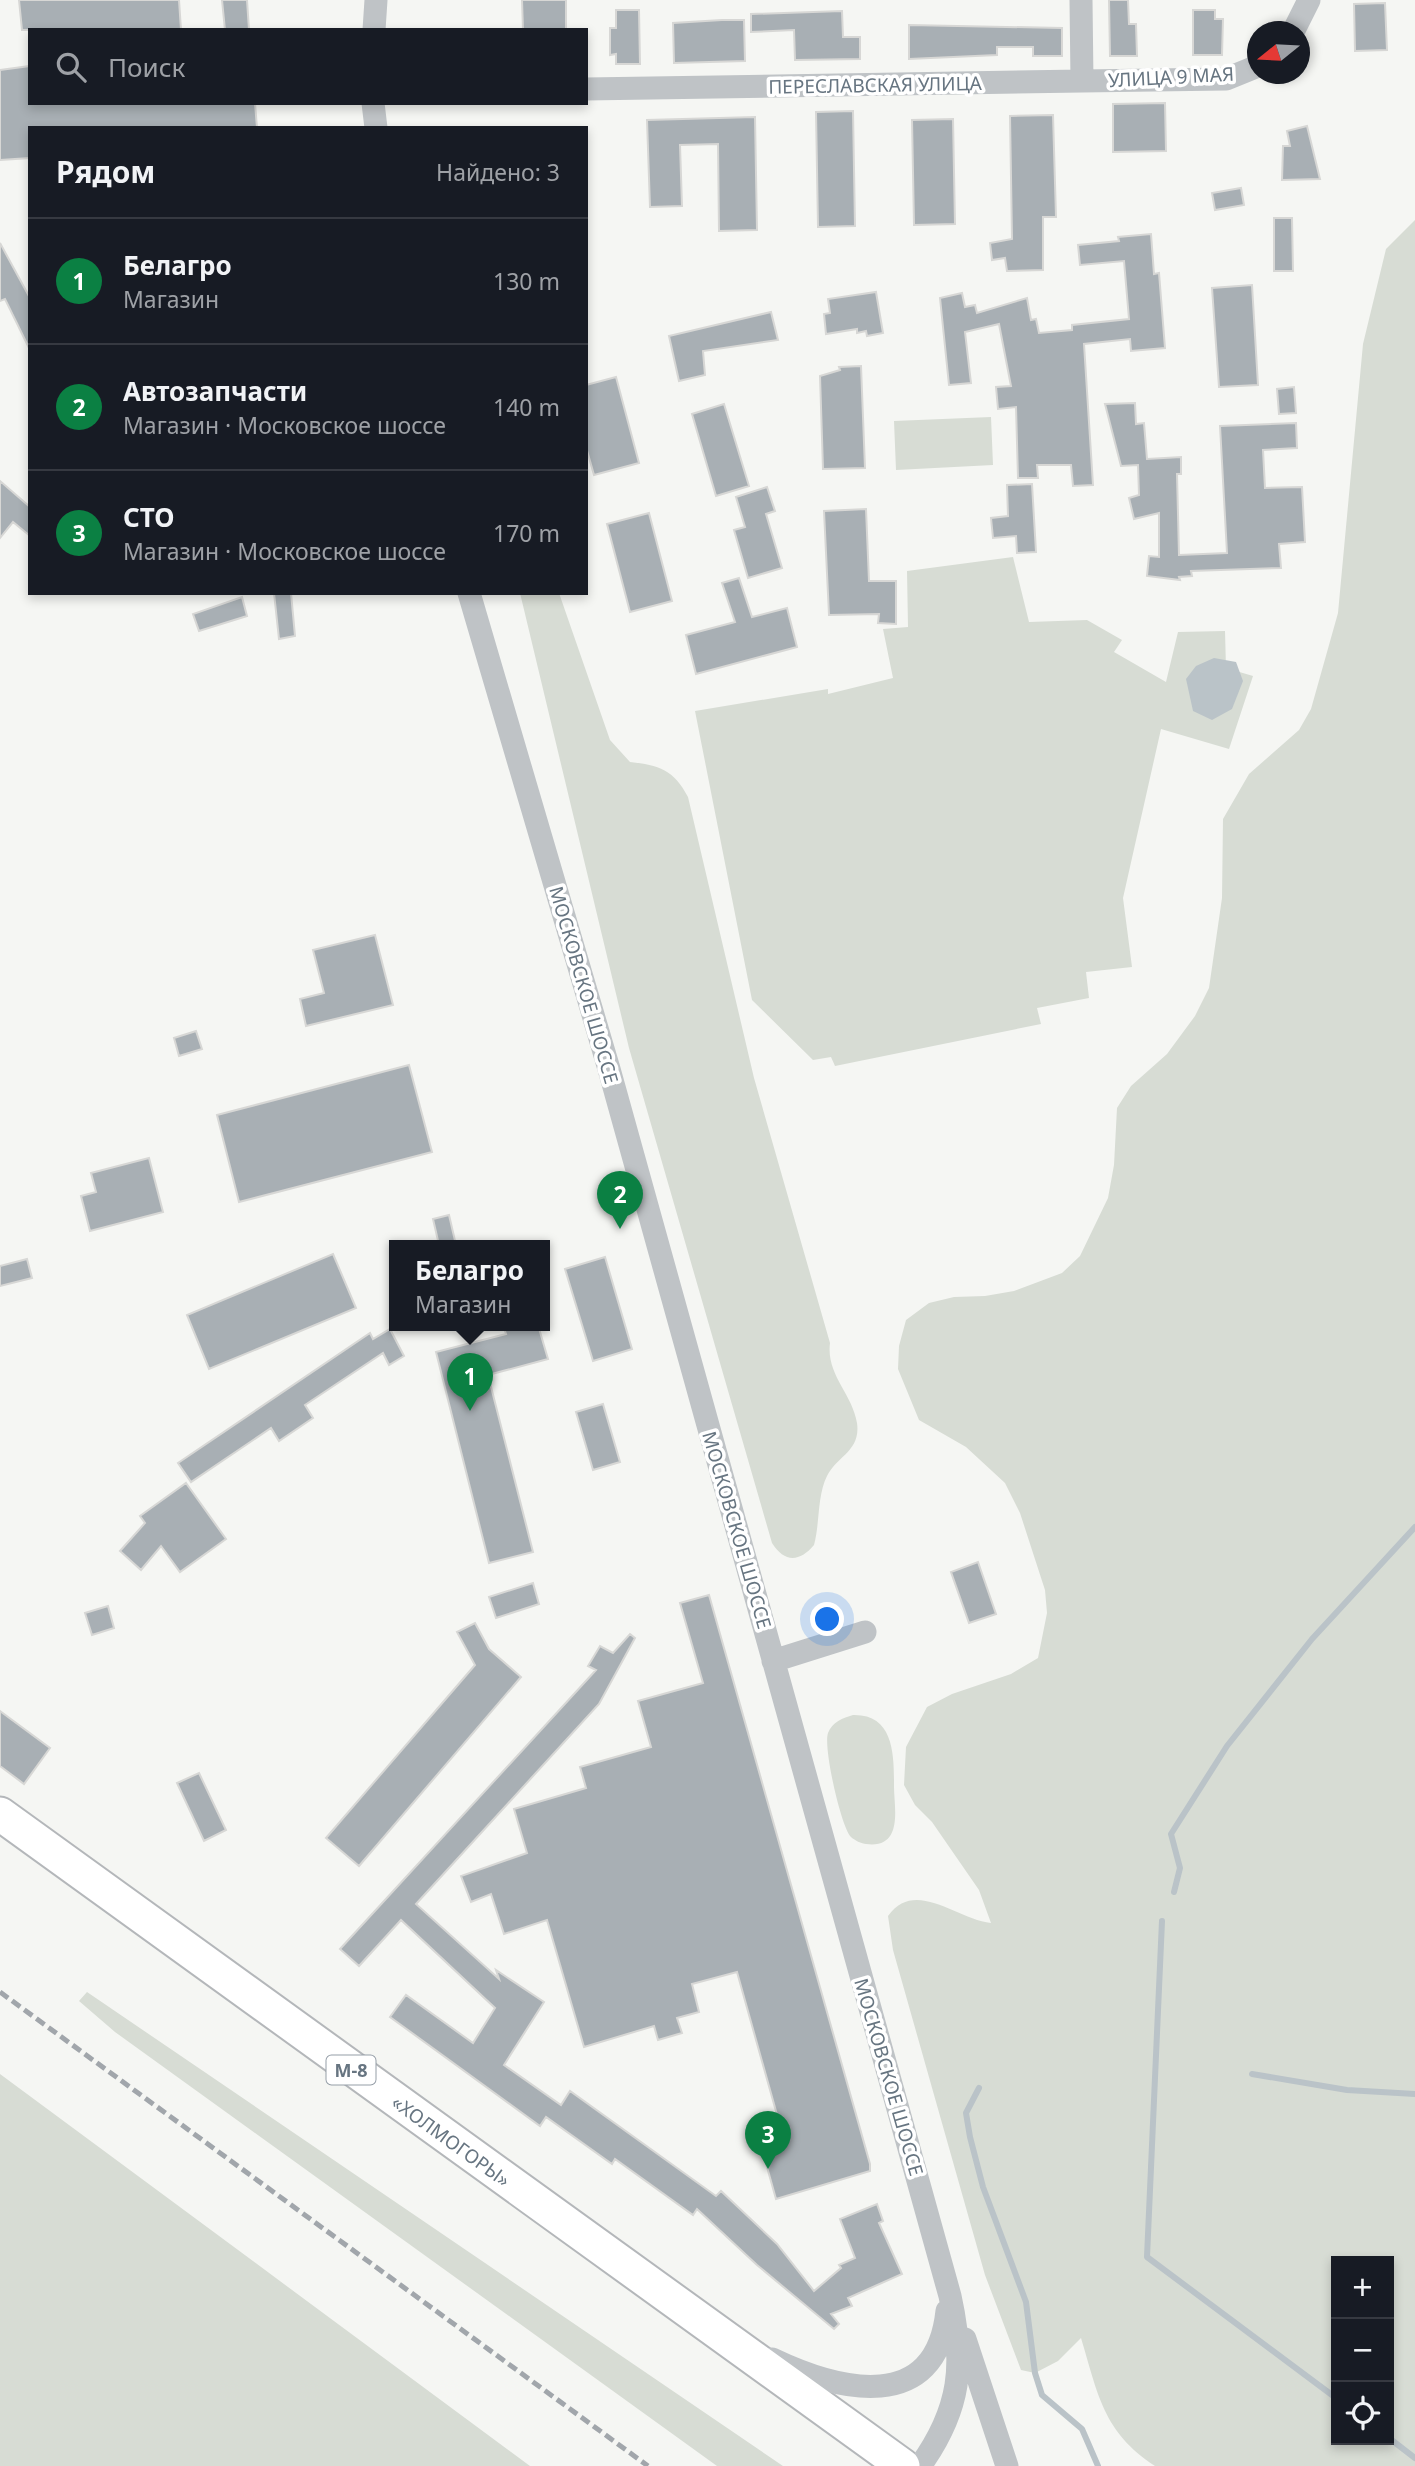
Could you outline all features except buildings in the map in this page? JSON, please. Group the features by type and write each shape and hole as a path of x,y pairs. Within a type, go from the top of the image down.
{"highway":[{"name":"«ХОЛМОГОРЫ»","path":"0,1814 903,2466"}],"street":[{"path":"374,28 376,0"},
{"path":"1081,0 1082,81"},
{"path":"1298,21 1309,0"},
{"name":"УЛИЦА 9 МАЯ","path":"1082,81 1226,79 1247,70"},
{"name":"ПЕРЕСЛАВСКАЯ УЛИЦА","path":"588,89 1082,81"},
{"path":"373,105 376,126"},
{"name":"МОСКОВСКОЕ ШОССЕ","path":"470,595 609,1069 943,2266 955,2319 958,2366 951,2413 945,2428 920,2466"},
{"path":"773,1661 865,1632"},
{"path":"704,2323 783,2364 829,2382 850,2387 882,2387 912,2375 934,2356 942,2343 947,2312 943,2266"},
{"path":"943,2266 991,2425 1007,2466"}],"shaded area":[{"path":"1415,220 1415,2466 1155,2466 1124,2440 1113,2425 1098,2394 1081,2338 1058,2361 1035,2373 1021,2370 985,2275 893,1950 888,1916 899,1905 911,1900 937,1904 991,1923 979,1890 932,1822 915,1805 904,1785 906,1747 927,1707 952,1694 1011,1674 1038,1658 1047,1613 1045,1590 1020,1513 1005,1483 966,1447 919,1420 898,1369 899,1346 906,1320 929,1303 954,1297 1014,1291 1062,1273 1080,1256 1108,1198 1114,1165 1117,1108 1131,1086 1167,1054 1195,1016 1209,988 1222,898 1223,819 1249,774 1299,730 1311,709 1338,613 1363,344 1386,249"},
{"path":"991,417 993,465 896,470 894,421"},
{"path":"1013,557 1029,622 1087,620 1122,640 1114,652 1166,682 1178,632 1225,631 1226,668 1253,676 1229,749 1161,729 1123,898 1132,967 1086,972 1089,998 1037,1008 1041,1024 835,1066 831,1057 813,1060 752,1000 695,711 828,689 828,694 893,678 883,629 908,627 907,571"},
{"path":"520,595 560,595 610,740 630,762 657,767 671,775 688,797 754,1078 830,1343 832,1365 857,1423 852,1447 827,1476 820,1501 814,1545 803,1555 787,1557 772,1543 629,1048"},
{"path":"1214,658 1236,662 1243,681 1232,709 1212,720 1193,711 1186,679 1196,666"},
{"path":"853,1715 877,1722 884,1729 892,1751 894,1825 892,1833 878,1844 864,1844 851,1837 842,1818 830,1769 828,1733 835,1723"},
{"path":"87,1992 783,2466 717,2466 115,2032 79,2001"},
{"path":"0,2074 530,2466 0,2466"}],"waterway":[{"path":"1174,1892 1180,1868 1171,1834 1227,1746 1312,1639 1415,1527"},
{"path":"1162,1921 1147,2257 1331,2394"},
{"path":"1252,2074 1347,2090 1415,2094"},
{"path":"979,2088 966,2113 970,2137 983,2187 1026,2302 1035,2373 1042,2395 1082,2429 1098,2466"},
{"path":"1394,2442 1415,2458"}],"railway":[{"path":"0,1992 648,2466"}],"place":[{"name":"Автозапчасти","path":"620,1229"},
{"name":"Белагро","path":"470,1411"},
{"name":"СТО","path":"768,2169"}]}
